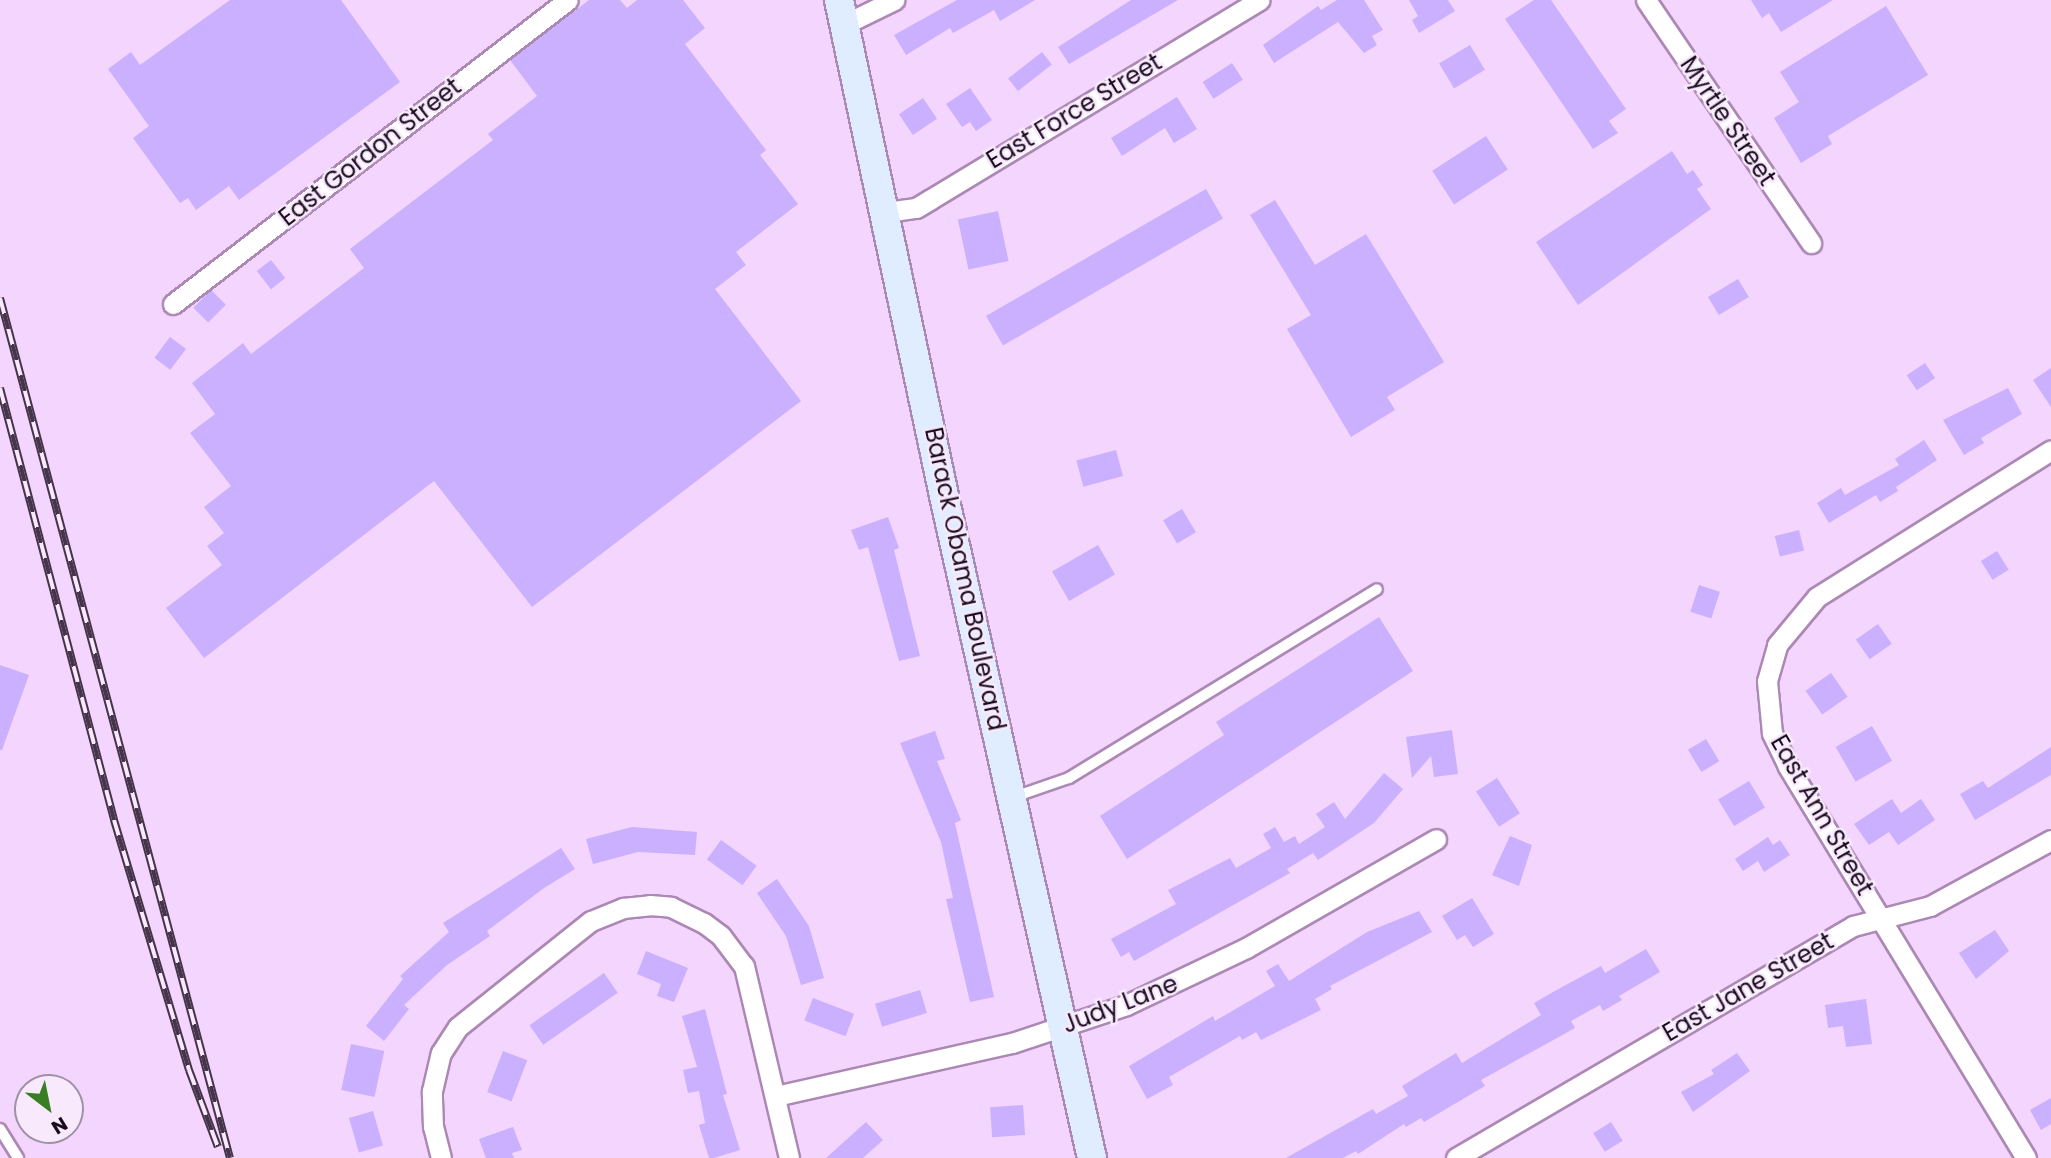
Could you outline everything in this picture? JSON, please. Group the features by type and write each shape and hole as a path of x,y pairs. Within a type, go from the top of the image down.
{"main road":[{"name":"Barack Obama Boulevard","path":"842,12 1092,1158"}],"street":[{"name":"East Gordon Street","path":"173,304 568,0"},
{"path":"842,12 894,0"},
{"name":"East Force Street","path":"886,212 916,208 932,199 1259,0"},
{"name":"Myrtle Street","path":"1646,0 1811,243"},
{"name":"East Ann Street","path":"2026,1158 1772,733 1768,681 1777,645 1817,597 2051,450"},
{"name":"Judy Lane","path":"776,1096 1012,1043 1176,984 1436,839"},
{"name":"East Jane Street","path":"1456,1158 1815,946 1853,926 1954,895 2051,840"},
{"path":"442,1158 433,1127 432,1091 441,1053 453,1034 478,1007 592,921 623,908 671,907 721,936 750,979 789,1158"}],"lane":[{"path":"1012,798 1069,778 1377,589"},
{"path":"0,1129 18,1158"}],"building":[{"path":"230,0 341,0 400,82 239,200 229,186 196,210 188,198 180,203 133,138 149,126 108,69 131,52 140,65"},
{"path":"589,0 620,0 627,8 637,0 683,0 705,28 685,44 766,150 760,155 798,204 736,252 746,265 715,289 801,401 532,607 434,481 204,658 166,608 222,565 207,546 224,533 204,507 231,486 190,433 215,414 192,383 243,343 251,354 364,268 350,249 493,140 488,134 537,96 510,60"},
{"path":"957,0 1035,0 1000,21 994,10 953,33 950,28 906,55 894,35"},
{"path":"1131,0 1178,0 1069,64 1058,47"},
{"path":"1337,0 1364,0 1383,30 1372,36 1377,45 1364,53 1338,22 1274,63 1263,45 1318,6 1321,10"},
{"path":"1409,0 1448,0 1455,11 1419,33 1412,20 1418,16"},
{"path":"1534,0 1551,0 1626,109 1609,121 1618,133 1593,149 1505,19"},
{"path":"1751,0 1833,0 1781,32 1769,13 1762,18"},
{"path":"1886,6 1928,75 1828,136 1832,144 1801,163 1774,118 1799,102 1780,72"},
{"path":"1470,45 1485,70 1454,88 1439,64"},
{"path":"1042,52 1052,65 1018,91 1008,78"},
{"path":"1232,63 1243,80 1214,99 1203,82"},
{"path":"970,88 992,120 976,131 970,122 962,127 946,104"},
{"path":"1177,97 1197,129 1174,143 1165,128 1122,156 1111,138"},
{"path":"923,98 937,119 913,135 899,114"},
{"path":"1486,136 1508,170 1454,204 1432,171"},
{"path":"1672,151 1687,174 1693,170 1703,185 1697,189 1711,209 1578,305 1536,242"},
{"path":"1206,189 1223,218 1003,345 986,316"},
{"path":"1275,200 1315,265 1366,234 1444,362 1387,397 1395,410 1351,437 1287,329 1311,315 1250,215"},
{"path":"998,211 1009,261 968,269 958,220"},
{"path":"271,260 285,278 271,289 257,271"},
{"path":"1738,279 1749,297 1719,315 1708,297"},
{"path":"211,290 226,305 208,323 193,308"},
{"path":"170,337 186,349 170,370 154,358"},
{"path":"1925,363 1935,378 1917,390 1907,375"},
{"path":"2051,368 2051,407 2033,380"},
{"path":"2008,388 2022,414 1981,438 1984,443 1964,455 1943,420"},
{"path":"1924,440 1937,460 1896,487 1898,491 1880,502 1876,495 1829,523 1817,503 1841,488 1845,495 1899,465 1895,459"},
{"path":"1116,450 1123,476 1083,487 1076,461"},
{"path":"1182,509 1196,532 1177,543 1163,520"},
{"path":"888,517 899,548 894,550 920,656 899,661 868,547 859,550 851,530"},
{"path":"1799,530 1804,550 1780,556 1775,536"},
{"path":"1098,545 1115,574 1069,601 1052,572"},
{"path":"1997,551 2009,570 1993,580 1981,561"},
{"path":"1699,585 1720,592 1711,618 1690,612"},
{"path":"1379,617 1413,671 1127,859 1100,816 1224,735 1216,722"},
{"path":"1878,624 1892,644 1870,659 1856,639"},
{"path":"0,665 29,675 2,750 0,750"},
{"path":"1831,673 1848,697 1822,715 1806,691"},
{"path":"1872,726 1892,761 1856,782 1836,747"},
{"path":"1452,730 1458,774 1434,777 1431,756 1412,778 1406,737"},
{"path":"935,731 945,759 937,761 961,820 955,823 994,997 970,1002 946,899 953,898 941,842 900,743"},
{"path":"1706,739 1719,761 1701,772 1688,750"},
{"path":"2051,747 2051,775 1975,820 1960,794 1983,781 1988,788"},
{"path":"1384,773 1403,789 1374,823 1318,860 1313,853 1287,869 1290,873 1134,961 1129,952 1121,957 1111,939 1176,904 1168,890 1230,858 1236,868 1271,848 1263,834 1275,827 1284,842 1295,836 1299,844 1325,827 1316,814 1334,802 1345,819"},
{"path":"1497,778 1520,813 1499,827 1476,792"},
{"path":"1749,781 1765,808 1734,826 1718,800"},
{"path":"1892,799 1901,813 1921,799 1935,820 1898,845 1889,832 1869,845 1854,824"},
{"path":"632,827 697,832 695,855 638,852 593,864 586,839"},
{"path":"1510,836 1532,845 1519,886 1492,875"},
{"path":"1768,837 1773,845 1780,840 1790,855 1764,872 1758,861 1743,871 1735,859"},
{"path":"721,840 757,866 742,885 707,859"},
{"path":"561,848 575,869 544,888 487,931 490,936 447,965 404,1005 409,1009 384,1041 366,1026 403,979 400,976 449,932 443,923"},
{"path":"777,879 809,926 824,978 801,985 786,936 757,893"},
{"path":"1472,898 1494,934 1473,947 1465,935 1457,940 1442,916"},
{"path":"1419,911 1432,932 1330,986 1332,989 1315,999 1321,1010 1261,1040 1256,1032 1242,1040 1240,1036 1169,1077 1173,1085 1147,1099 1129,1066 1213,1016 1215,1021 1275,986 1266,971 1278,964 1289,981 1367,932"},
{"path":"1995,930 2009,951 1976,979 1959,953"},
{"path":"1646,949 1660,972 1619,996 1622,1000 1603,1011 1600,1005 1571,1021 1575,1028 1481,1080 1485,1086 1424,1122 1421,1118 1406,1127 1404,1124 1358,1154 1356,1151 1343,1158 1286,1158 1373,1109 1376,1114 1408,1096 1402,1086 1456,1053 1462,1063 1541,1015 1534,1003 1601,966 1605,973"},
{"path":"646,951 688,968 674,1002 657,996 661,984 637,974"},
{"path":"604,973 618,993 543,1045 529,1025"},
{"path":"920,990 927,1013 882,1027 875,1004"},
{"path":"813,998 854,1014 845,1036 804,1020"},
{"path":"1866,999 1872,1044 1846,1047 1843,1026 1828,1028 1825,1005"},
{"path":"705,1009 727,1094 723,1095 740,1150 714,1158 709,1158 699,1125 705,1123 699,1091 688,1093 683,1070 697,1067 682,1016"},
{"path":"351,1044 384,1051 374,1097 341,1090"},
{"path":"503,1051 527,1060 512,1101 487,1092"},
{"path":"1737,1053 1750,1071 1693,1112 1681,1092 1714,1074 1711,1070"},
{"path":"2051,1098 2051,1124 2041,1130 2030,1110"},
{"path":"1023,1105 1025,1135 992,1137 990,1107"},
{"path":"373,1111 383,1146 359,1152 349,1118"},
{"path":"866,1122 883,1140 863,1158 826,1158"},
{"path":"1611,1122 1623,1141 1605,1152 1593,1133"},
{"path":"513,1127 522,1150 512,1153 514,1158 486,1158 479,1139"}],"railway":[{"path":"0,298 230,1158"},
{"path":"0,388 114,820 189,1070 218,1147"}]}
